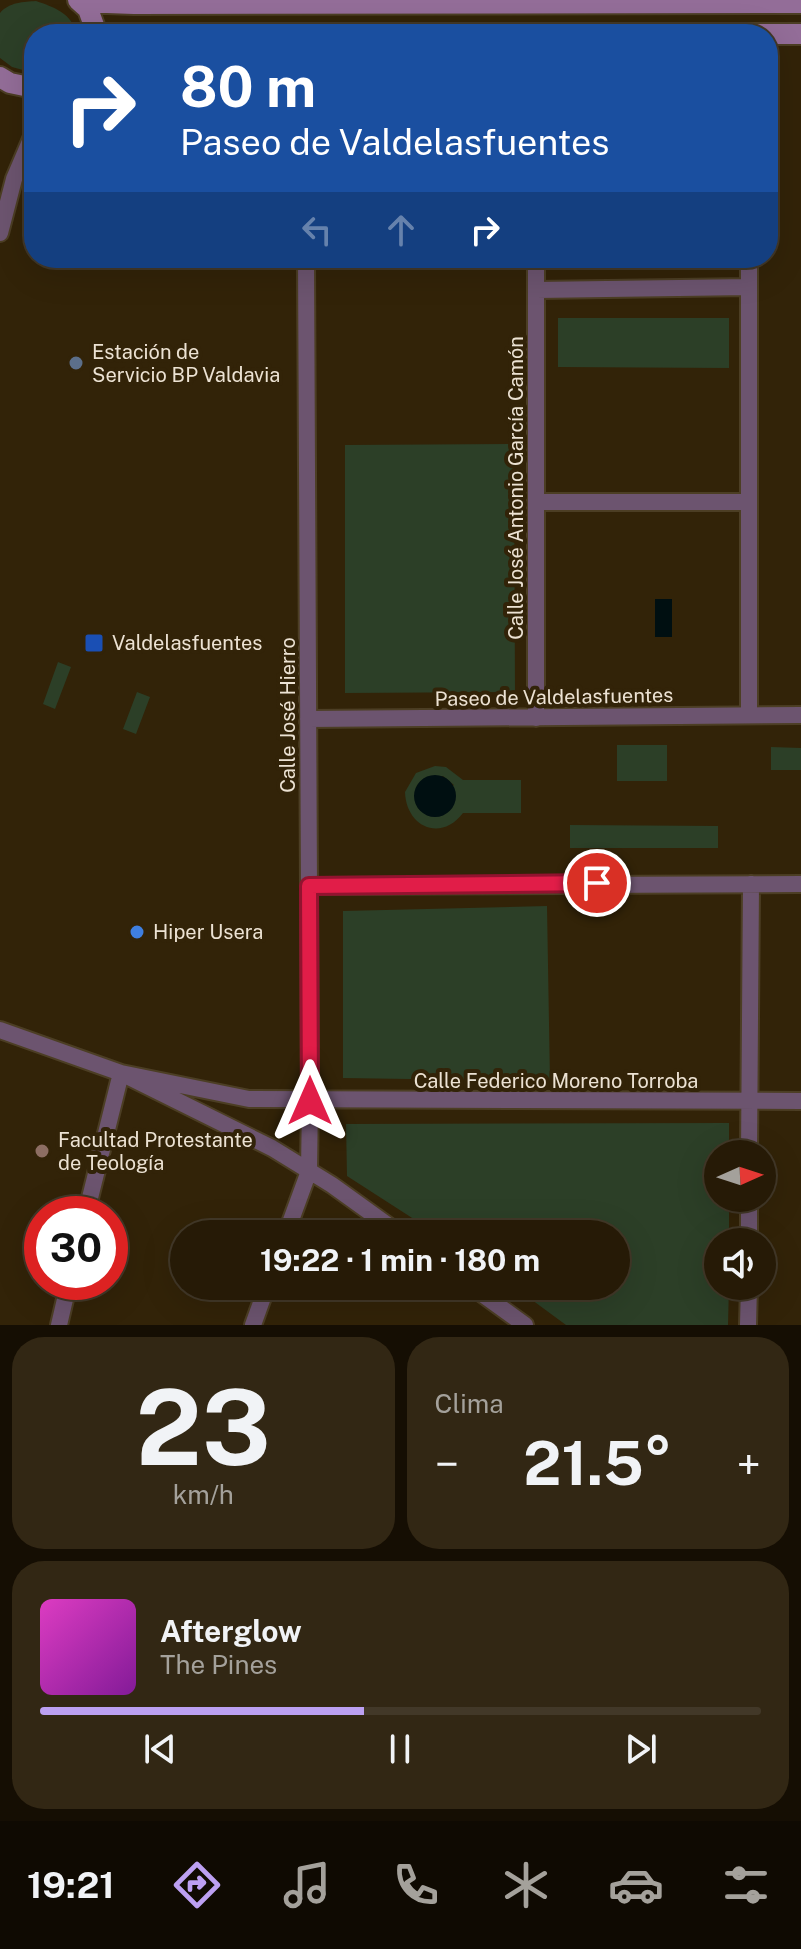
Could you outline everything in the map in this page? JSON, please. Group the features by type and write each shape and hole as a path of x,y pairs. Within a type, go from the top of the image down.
{"street":[{"path":"79,1 134,4 801,3"},
{"path":"79,1 88,9 93,24"},
{"path":"778,34 801,34"},
{"path":"0,77 24,85"},
{"path":"0,233 14,179 24,156"},
{"name":"Calle José Hierro","path":"291,1220 309,1171 306,268"},
{"name":"Calle José Antonio García Camón","path":"536,268 536,718"},
{"path":"749,268 749,715"},
{"path":"536,290 749,287"},
{"path":"536,502 749,502"},
{"name":"Paseo de Valdelasfuentes","path":"308,719 801,715"},
{"path":"749,1140 751,884"},
{"path":"309,886 801,884"},
{"path":"0,1030 121,1073 272,1148 380,1220"},
{"path":"90,1196 121,1073"},
{"name":"Calle Federico Moreno Torroba","path":"121,1073 249,1099 801,1101"},
{"path":"59,1325 65,1300"},
{"path":"253,1325 262,1300"},
{"path":"490,1300 525,1325"},
{"path":"748,1325 749,1300"}],"green space":[{"path":"36,1 56,9 72,24 24,24 24,70 12,67 0,58 0,13 22,2"},
{"path":"558,318 729,318 729,368 558,367"},
{"path":"514,444 515,692 345,693 345,445"},
{"path":"58,662 71,667 55,709 43,704"},
{"path":"137,692 150,697 136,734 123,729"},
{"path":"617,745 667,745 667,781 617,781"},
{"path":"771,747 801,748 801,770 771,770"},
{"path":"435,766 446,767 463,780 521,780 521,813 463,813 444,827 435,829 426,826 411,814 407,804 405,792 416,773","holes":["443,776 454,785 421,811 415,799 417,785"]},
{"path":"570,825 718,826 718,848 570,848"},
{"path":"547,906 550,1081 343,1078 343,911"},
{"path":"729,1123 729,1140 704,1140 704,1212 729,1212 729,1228 704,1228 704,1300 729,1300 728,1325 566,1325 532,1300 630,1300 630,1220 415,1220 347,1176 346,1124"}],"shaded area":[{"path":"655,599 672,599 672,637 655,637"},
{"path":"435,775 450,781 456,796 450,811 435,817 420,811 414,796 420,781"}],"place":[{"name":"Estación de Servicio BP Valdavia","path":"76,363"},
{"name":"Valdelasfuentes","path":"94,643"},
{"name":"Hiper Usera","path":"137,932"},
{"name":"Facultad Protestante de Teología","path":"42,1151"}],"route":[{"path":"310,1101 309,886 597,883"}]}
